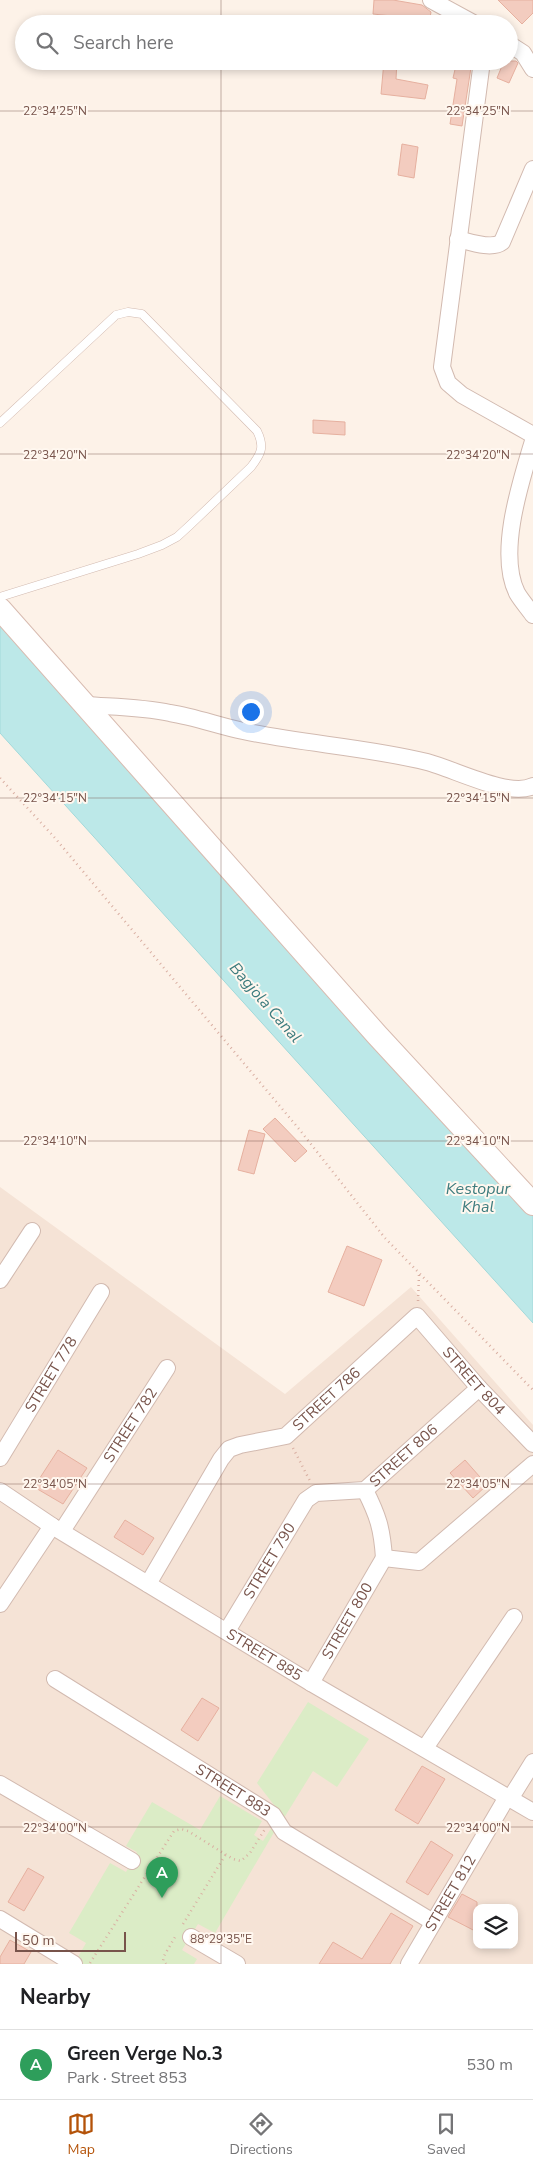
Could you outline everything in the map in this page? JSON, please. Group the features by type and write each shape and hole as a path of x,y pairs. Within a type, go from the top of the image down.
{"street":[{"path":"431,0 458,15"},
{"path":"518,50 533,68"},
{"path":"481,70 442,367 448,383 462,395 533,435"},
{"path":"458,239 490,245 498,245 502,242 533,169"},
{"path":"533,441 510,533 511,574 517,593 533,614"},
{"path":"4,618 86,705 377,1035 533,1204"},
{"path":"86,705 168,712 243,731 393,755 456,771 494,786 512,789 533,786"},
{"path":"0,1280 32,1231"},
{"name":"STREET 778","path":"0,1458 101,1292"},
{"name":"STREET 804","path":"417,1316 479,1388 533,1444"},
{"name":"STREET 786","path":"148,1584 221,1459 229,1449 286,1436 417,1316"},
{"name":"STREET 782","path":"0,1604 57,1528 167,1368"},
{"name":"STREET 806","path":"316,1493 365,1490 479,1388"},
{"path":"365,1490 378,1515 382,1532 384,1558 419,1562 533,1464"},
{"name":"STREET 885","path":"0,1491 57,1528 312,1683 533,1812"},
{"name":"STREET 790","path":"227,1631 306,1500 316,1493"},
{"name":"STREET 800","path":"312,1683 384,1558"},
{"path":"425,1748 514,1617"},
{"name":"STREET 883","path":"55,1679 273,1814 284,1832 433,1922"},
{"name":"STREET 812","path":"408,1964 533,1762"},
{"path":"0,1784 132,1861"},
{"path":"0,1919 74,1964"},
{"path":"190,1937 238,1964"}],"lane":[{"path":"0,423 116,316 128,312 142,314 257,431 262,442 261,455 251,467 176,537 138,554 0,597"}],"path":[{"path":"0,778 61,846 299,1129 385,1238 533,1390"},
{"path":"417,1316 419,1275"},
{"path":"286,1436 316,1493"},
{"path":"89,1964 174,1831 181,1829 188,1831 226,1854 242,1860 247,1858 273,1814"},
{"path":"166,1964 163,1961 164,1956 226,1854"}],"shaded area":[{"path":"0,1187 285,1394 411,1287 533,1425 533,1964 0,1964"}],"green space":[{"path":"308,1702 369,1739 337,1787 313,1771 284,1818 257,1783"},
{"path":"220,1796 262,1821 254,1835 263,1841 272,1827 276,1829 215,1933 198,1924 182,1950 197,1959 194,1964 74,1964 86,1943 69,1933 110,1863 126,1872 137,1852 126,1846 152,1802 200,1830"}],"water":[{"name":"Kestopur Khal","path":"0,604 533,1194 533,1323 0,733"}],"building":[{"path":"374,0 393,0 422,5 431,12 430,15 373,14"},
{"path":"498,0 533,0 533,13 522,24 518,20 518,15 513,15"},
{"path":"383,70 396,70 396,79 428,85 425,99 381,94"},
{"path":"455,70 471,70 462,126 450,124 457,79 453,78"},
{"path":"500,70 515,70 509,83 497,78"},
{"path":"402,144 418,147 414,178 398,175"},
{"path":"313,420 345,422 345,435 313,433"},
{"path":"275,1118 307,1151 295,1162 263,1129"},
{"path":"249,1130 265,1134 254,1174 238,1170"},
{"path":"347,1246 382,1260 364,1306 328,1292"},
{"path":"58,1450 87,1468 63,1504 34,1487"},
{"path":"465,1460 487,1485 473,1498 450,1473"},
{"path":"125,1520 154,1538 143,1555 114,1537"},
{"path":"202,1698 219,1708 198,1741 181,1730"},
{"path":"422,1766 445,1779 418,1824 395,1810"},
{"path":"431,1841 453,1855 428,1895 406,1882"},
{"path":"28,1868 44,1877 24,1911 8,1902"},
{"path":"462,1894 477,1902 477,1904 473,1904 473,1930 448,1917"},
{"path":"391,1913 413,1926 390,1964 319,1964 333,1942 362,1959"},
{"path":"10,1940 31,1952 24,1964 0,1964 0,1957"}],"place":[{"name":"Green Verge No.3","path":"162,1898"}],"water label":[{"name":"Bagjola Canal","path":"266,1002"}]}
